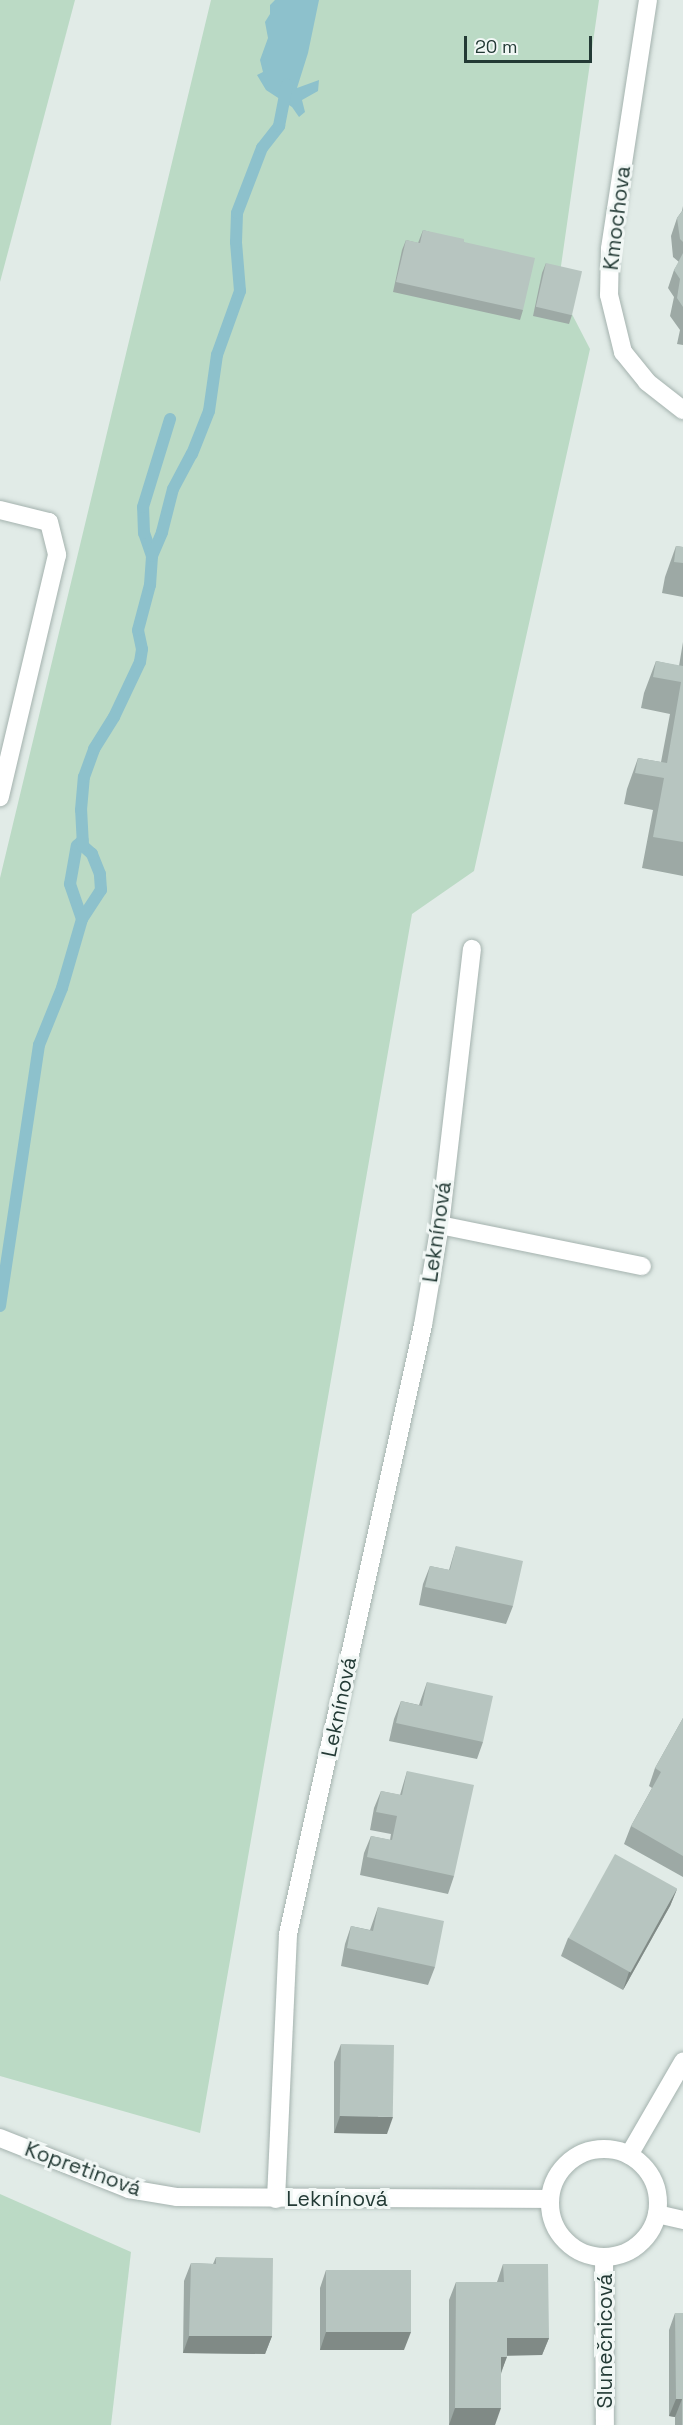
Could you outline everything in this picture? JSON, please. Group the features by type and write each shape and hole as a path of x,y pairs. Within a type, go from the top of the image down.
{"street":[{"name":"Kmochova","path":"648,0 610,249 609,295 622,352 647,382 683,410"},
{"path":"0,510 49,522 57,555 0,797"},
{"name":"Leknínová","path":"472,949 440,1225 423,1325 288,1934 276,2199 550,2199"},
{"path":"440,1225 642,1266"},
{"path":"629,2155 683,2062"},
{"name":"Kopretinová","path":"0,2138 129,2189 177,2197 276,2199"},
{"path":"550,2199 561,2169 578,2155 598,2149 619,2151 638,2161 652,2177 658,2197 657,2214 683,2220"},
{"name":"Slunečnicová","path":"550,2199 556,2229 570,2246 589,2255 604,2258 630,2251 647,2237 657,2214"},
{"name":"Slunečnicová","path":"604,2258 605,2425"}],"green space":[{"path":"0,0 75,0 0,282"},
{"path":"211,0 599,0 558,287 590,349 474,871 412,914 200,2133 0,2076 0,878"},
{"path":"0,2194 131,2252 111,2425 0,2425"}],"water":[{"path":"275,0 319,0 308,53 297,88 319,80 318,91 302,100 305,112 299,117 292,107 266,90 257,75 263,72 260,60 268,38 265,22 270,14 270,5"}],"building":[{"path":"683,210 683,242 680,239 677,218"},
{"path":"423,230 535,258 523,310 396,282 406,240 420,243"},
{"path":"683,253 683,307 677,298 680,279 674,270"},
{"path":"546,263 582,271 572,315 536,307"},
{"path":"676,546 683,547 683,563 674,562"},
{"path":"656,661 683,666 683,842 653,837 664,778 635,773 638,758 667,763 681,682 653,677"},
{"path":"456,1546 523,1561 513,1606 425,1587 430,1566 450,1570"},
{"path":"427,1682 493,1696 483,1742 396,1723 401,1701 422,1706"},
{"path":"683,1718 683,1856 631,1826 661,1772 655,1768"},
{"path":"407,1771 474,1785 454,1876 367,1857 371,1836 392,1840 397,1816 376,1812 381,1791 402,1795"},
{"path":"615,1854 677,1888 631,1972 568,1938"},
{"path":"378,1907 444,1921 435,1967 347,1948 351,1926 373,1931"},
{"path":"341,2044 394,2045 393,2117 340,2116"},
{"path":"216,2257 273,2258 272,2336 189,2336 191,2263 216,2264"},
{"path":"503,2264 548,2264 549,2338 507,2338 507,2357 501,2357 501,2408 455,2408 456,2282 504,2282"},
{"path":"326,2270 411,2270 411,2332 326,2332"},
{"path":"675,2313 683,2313 683,2425 682,2399 676,2399"}],"waterway":[{"path":"0,1306 39,1045 62,988 82,919 101,890 100,874 92,854 83,846 81,810 84,777 94,749 114,717 140,662 142,649 138,630 150,585 152,556 162,532 173,489 192,454 209,411 217,355 240,291 236,242 237,213 262,148 279,126 287,85"},
{"path":"152,556 144,533 143,507 170,419"},
{"path":"82,919 70,884 77,846 83,840"}]}
